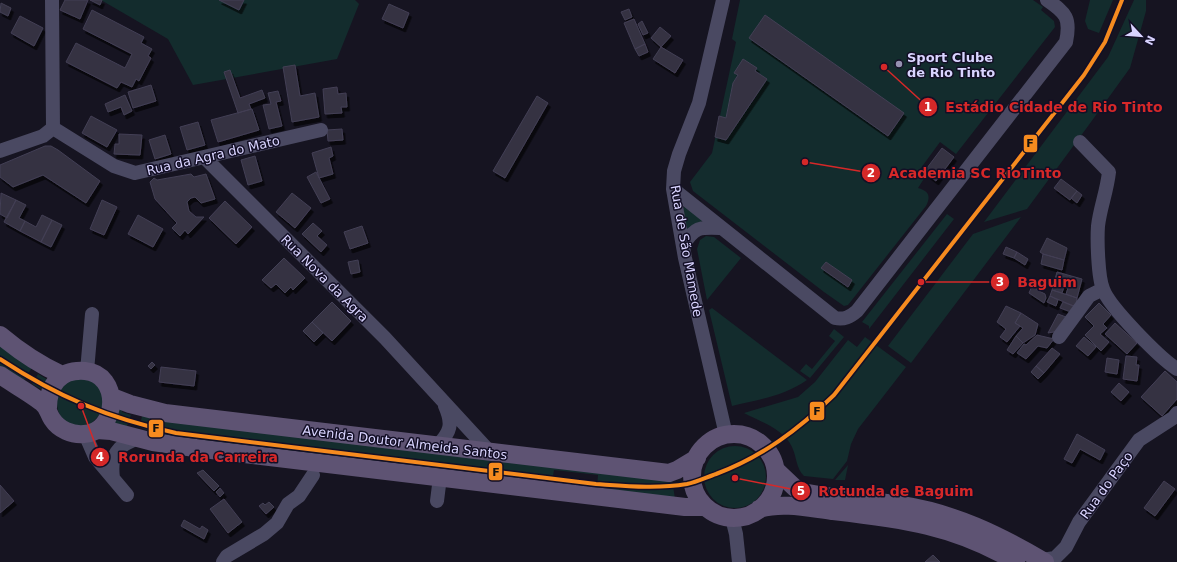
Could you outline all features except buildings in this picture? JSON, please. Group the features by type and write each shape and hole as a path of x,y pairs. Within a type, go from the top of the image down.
{"main road":[{"path":"0,335 48,368 62,375"},
{"path":"91,432 108,416 111,410 112,397 107,385 98,376 87,371 74,370 62,375 52,386 48,395 48,408 52,420 61,429 72,434 110,431 195,448 685,507 706,507"},
{"path":"0,375 42,402 48,408"},
{"name":"Avenida Doutor Almeida Santos","path":"112,397 130,404 165,413 669,473 697,458"},
{"path":"759,509 772,495 776,483 776,470 772,457 764,446 753,438 740,434 726,435 714,439 704,447 697,458 693,470 693,484 698,496 706,507 722,516 732,518 746,516 759,509 780,505 901,519 932,526 963,536 1016,562"},
{"path":"776,470 795,488 803,492 902,505 955,518 1006,540 1043,561"}],"street":[{"path":"0,151 43,136 53,128 52,0"},
{"name":"Rua de São Mamede","path":"723,0 699,103 674,171 673,189 683,245 726,435"},
{"path":"673,189 720,228 835,318 841,320 850,317 857,311 1066,42 1069,27 1067,16 1047,0"},
{"name":"Rua da Agra do Mato","path":"53,128 114,166 135,173 320,130"},
{"path":"1080,142 1109,172 1098,226 1099,263 1103,290 1122,317 1177,369"},
{"name":"Rua Nova da Agra","path":"204,156 385,338 489,451"},
{"path":"683,245 692,233 701,227 720,228"},
{"path":"1059,337 1090,296 1103,290"},
{"path":"87,371 92,314"},
{"name":"Rua Nova da Agra","path":"437,446 449,432 451,419 443,402"},
{"name":"Rua do Paço","path":"1043,561 1055,558 1061,554 1079,522 1139,440 1173,418 1177,413"},
{"path":"91,432 93,454 127,495"},
{"path":"113,478 111,467 116,453 128,442 139,438"},
{"path":"223,562 227,556 264,534 277,523 288,504 299,496 314,475"},
{"path":"436,502 440,477"},
{"path":"732,518 736,534 738,562"}],"green space":[{"path":"101,0 355,0 359,4 337,59 193,85 168,39"},
{"path":"740,0 1033,0 1043,7 1041,10 1054,21 1055,27 956,154 940,142 918,172 925,177 918,188 927,192 928,194 929,197 926,206 848,305 844,306 824,292 693,191 690,182 712,153 736,42 732,39"},
{"path":"1090,0 1113,0 1099,33 1088,29 1085,21"},
{"path":"1134,0 1146,0 1146,11 1130,68 1027,209 984,222 1108,57"},
{"path":"685,206 703,221 687,231 683,209"},
{"path":"947,214 954,219 869,329 869,326 862,322"},
{"path":"1021,217 911,363 888,346 973,234"},
{"path":"706,236 714,237 741,258 707,300 697,249 700,240"},
{"path":"712,308 807,380 780,394 732,406 709,310"},
{"path":"834,329 844,337 810,378 800,371 806,364 812,369 835,341 829,336"},
{"path":"865,337 906,367 858,429 851,444 847,461 833,479 804,476 798,466 794,451 784,435 744,413 798,397 815,382 848,340 857,347"},
{"path":"0,343 33,366 23,382 0,367"},
{"path":"38,374 48,380 43,390 32,384"},
{"path":"75,378 89,378 101,387 105,409 89,426 76,427 66,423 61,417 57,403 58,395 61,388 66,383"},
{"path":"119,406 123,408 122,412 131,415 126,429 113,426"},
{"path":"143,413 672,479 675,499 222,444 147,432 147,430 139,427","holes":["554,470 598,475 597,488 552,482"]},
{"path":"735,446 752,451 757,455 761,460 766,477 761,494 757,499 752,503 735,508 718,503 713,499 709,494 704,477 709,460 713,455 718,451"},
{"path":"848,465 845,480 835,480"}],"transit line":[{"name":"F","path":"0,359 42,384 84,405 128,420 176,433 596,484 653,487 676,486 694,482 733,467 779,441 834,395 1084,75 1105,42 1122,0"}],"place":[{"name":"Sport Clube de Rio Tinto","path":"899,64"},
{"name":"Estádio Cidade de Rio Tinto","path":"884,67"},
{"name":"Academia SC RioTinto","path":"805,162"},
{"name":"Baguim","path":"921,282"},
{"name":"Rorunda da Carreira","path":"81,406"},
{"name":"Rotunda de Baguim","path":"735,478"}]}
